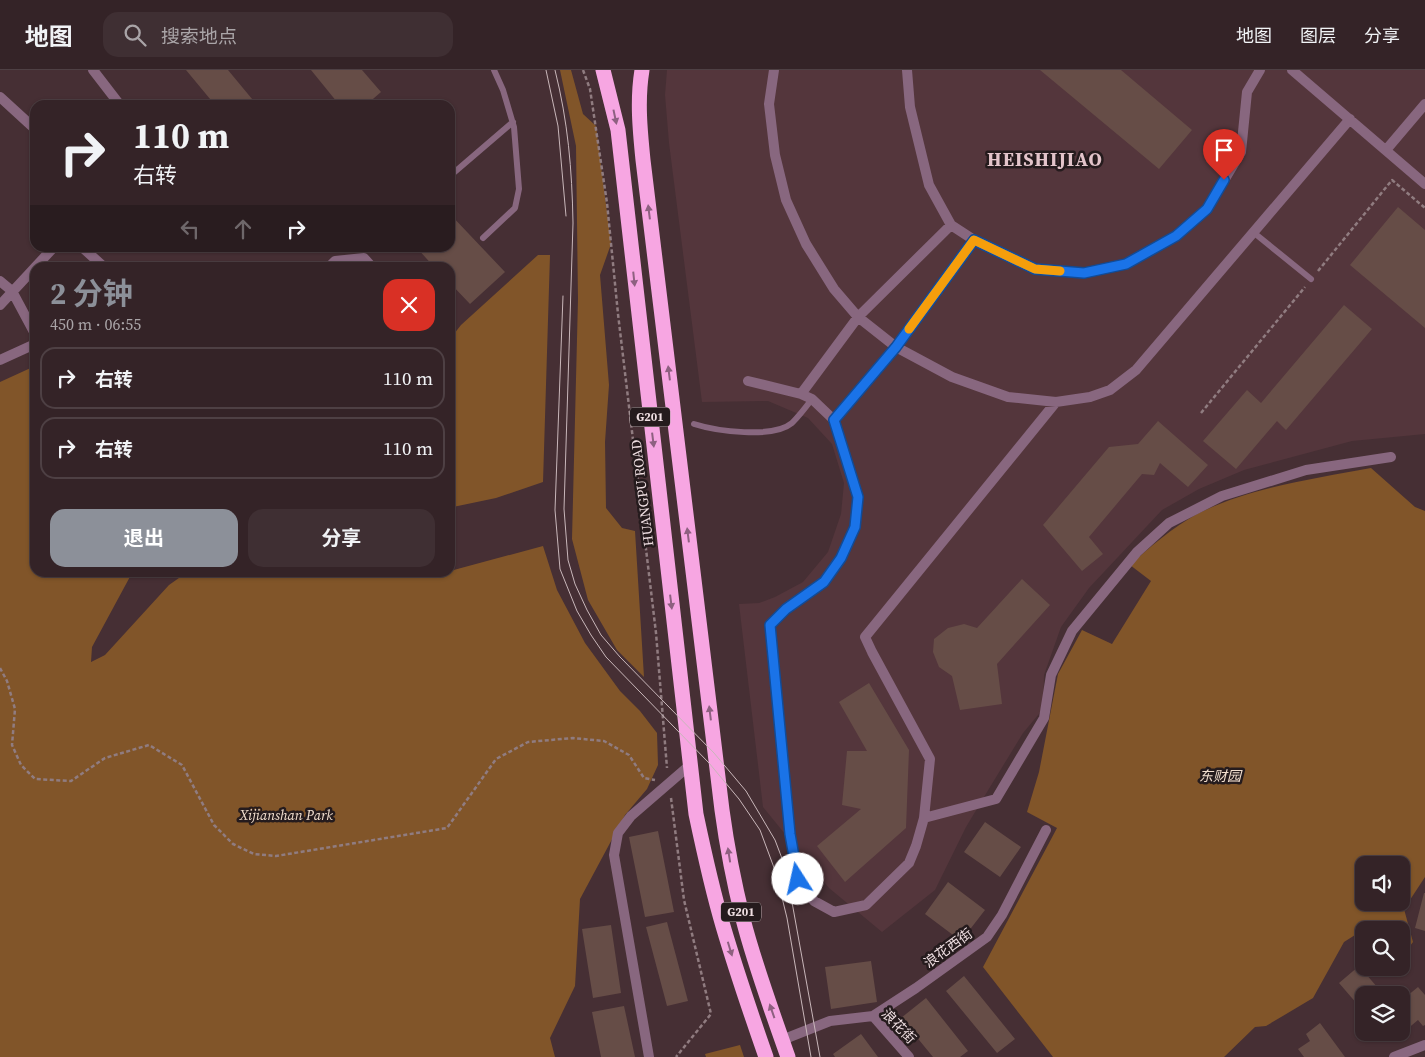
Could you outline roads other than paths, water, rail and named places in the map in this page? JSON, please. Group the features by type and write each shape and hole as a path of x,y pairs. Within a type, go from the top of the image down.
{"highway":[{"name":"HUANGPU ROAD","path":"603,70 618,130 690,765"},
{"name":"G201","path":"642,70 640,122 643,160 731,871 743,921 788,1057"},
{"name":"G201","path":"690,765 696,814 709,875 740,982 766,1057"}],"street":[{"path":"93,70 116,100"},
{"path":"774,70 769,104 775,155 786,200 806,244 834,289 858,316 896,347 952,377 1008,397 1056,402 1090,397 1110,390 1136,370 1350,119"},
{"path":"907,70 910,107 930,185 951,225 974,240 1035,269 1084,273 1126,264 1176,236 1207,209 1241,152 1247,92 1260,70"},
{"path":"1292,70 1425,184"},
{"path":"0,97 30,124"},
{"path":"1386,150 1425,104"},
{"path":"801,394 858,316 951,225"},
{"path":"834,420 896,347 974,240"},
{"path":"40,262 49,252"},
{"path":"87,252 98,262"},
{"path":"334,262 364,258 368,262"},
{"path":"0,305 30,272"},
{"path":"0,281 12,291 30,325"},
{"path":"0,360 30,346"},
{"path":"748,381 801,394 812,399 834,420 858,497 855,527 841,558 824,582 786,609 770,625 790,834 798,879 814,901 834,912 866,905 909,863 924,818 930,759 865,637 1056,402"},
{"path":"924,818 996,799 1044,718 1051,675 1072,631 1137,552 1169,523 1222,496 1306,470 1390,457"},
{"path":"649,1057 614,855 618,833 631,816 690,765"},
{"name":"浪花西街","path":"873,1016 987,937 1002,915 1046,830"},
{"name":"浪花街","path":"782,1040 830,1020 873,1016 909,1057"},
{"path":"1394,1057 1425,1045"}],"lane":[{"path":"483,238 515,208 519,189 518,159 513,122 503,90 494,70"},
{"path":"455,172 513,122"},
{"path":"1253,232 1311,279"},
{"path":"694,424 745,432 783,428 792,423 812,399"}],"tram line":[{"path":"546,70 558,126 566,216"},
{"path":"555,70 566,127 573,223 564,509 568,560 575,584 601,635 714,753 746,791 775,840 786,869 820,1057"},
{"path":"563,296 555,510 560,569 577,611 606,657 709,763 739,799 760,830 776,873 787,918 811,1057"}],"district":[{"name":"HEISHIJIAO","path":"1045,159"}],"park label":[{"name":"东财园","path":"1220,776"},
{"name":"Xijianshan Park","path":"286,815"}]}
